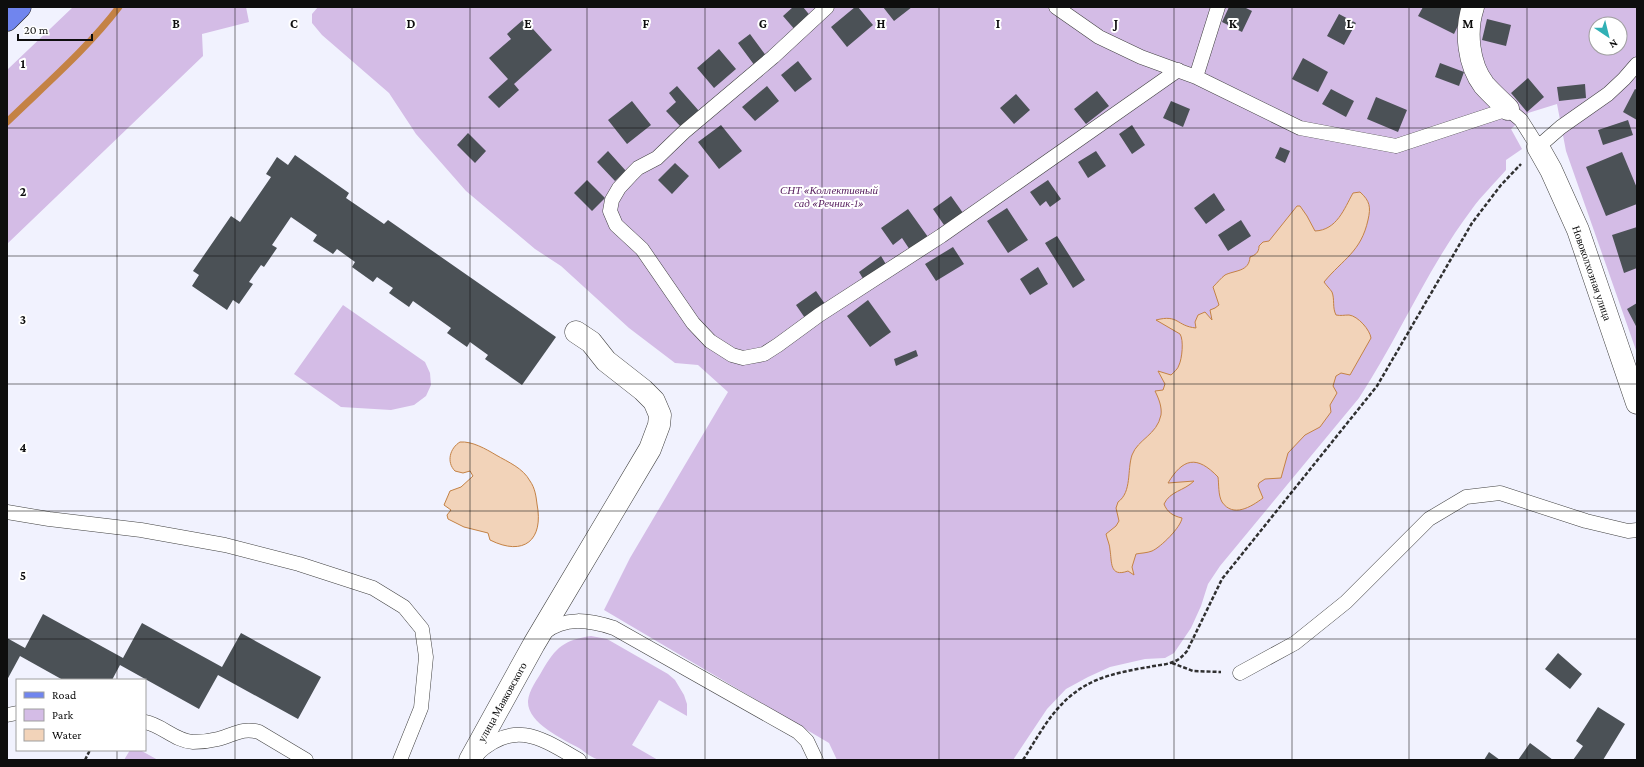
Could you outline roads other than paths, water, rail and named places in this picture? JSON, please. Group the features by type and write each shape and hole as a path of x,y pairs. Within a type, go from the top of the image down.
{"main road":[{"path":"7,20 20,7"}],"street":[{"path":"1473,7 1468,27 1473,64 1484,84 1508,109"},
{"name":"Новоколхозная улица","path":"1538,147 1552,170 1578,230 1637,403"},
{"name":"улица Маяковского","path":"471,760 534,644 650,449 659,425 660,415 657,406 649,395 606,361 591,342 576,332"}],"lane":[{"path":"827,7 773,57 684,132 657,158 638,168 619,188 612,200 610,212 616,225 642,249 693,323 710,341 732,355 743,358 764,354 778,345 819,315 941,236 1178,70"},
{"path":"1056,7 1099,37 1141,57 1196,77 1300,128 1396,146 1508,109 1521,120 1538,147 1561,127 1608,94 1637,64"},
{"path":"1196,77 1218,7"},
{"path":"1240,673 1295,643 1346,602 1429,519 1466,497 1500,493 1586,521 1628,531 1637,530"},
{"path":"7,512 49,519 141,530 225,545 299,564 372,588 404,607 422,629 426,657 421,708 400,760"},
{"path":"534,644 552,626 562,622 589,621 614,628 798,732 807,741 816,760"},
{"path":"146,722 153,724 182,740 193,742 218,739 242,731 251,730 259,732 306,760"},
{"path":"471,760 492,742 507,736 519,734 541,739 579,760"}],"water":[{"path":"1360,192 1369,204 1369,215 1365,231 1356,248 1324,282 1332,292 1336,315 1349,315 1356,318 1366,327 1371,338 1350,375 1341,373 1336,376 1333,386 1337,393 1330,405 1331,412 1320,427 1305,435 1288,453 1281,478 1265,479 1259,483 1258,486 1263,498 1248,507 1237,510 1226,507 1220,496 1218,477 1203,465 1191,462 1179,468 1168,483 1194,481 1170,496 1164,504 1171,513 1182,518 1181,522 1170,536 1156,549 1150,552 1136,554 1132,567 1134,575 1128,571 1122,573 1117,572 1113,567 1110,546 1106,534 1116,526 1119,521 1116,508 1127,487 1132,455 1138,445 1152,432 1159,422 1161,409 1155,391 1163,390 1165,384 1158,371 1171,375 1178,368 1181,358 1182,345 1180,334 1156,320 1169,318 1189,327 1196,328 1195,322 1198,315 1205,312 1212,320 1210,310 1219,305 1213,287 1225,275 1244,268 1249,262 1250,257 1256,253 1259,246 1263,242 1269,241 1297,206 1300,206 1315,231 1323,230 1339,218 1353,193"},
{"path":"460,442 474,444 483,448 515,466 527,476 535,492 538,517 534,536 529,542 522,546 513,547 502,545 490,540 488,533 464,527 448,519 447,515 451,510 444,505 450,491 461,487 473,476 470,471 463,473 455,471 452,467 450,455"}],"waterway":[{"path":"7,122 80,52 119,7"}],"park label":[{"name":"СНТ «Коллективный сад «Речник-1»","path":"829,196"}]}
